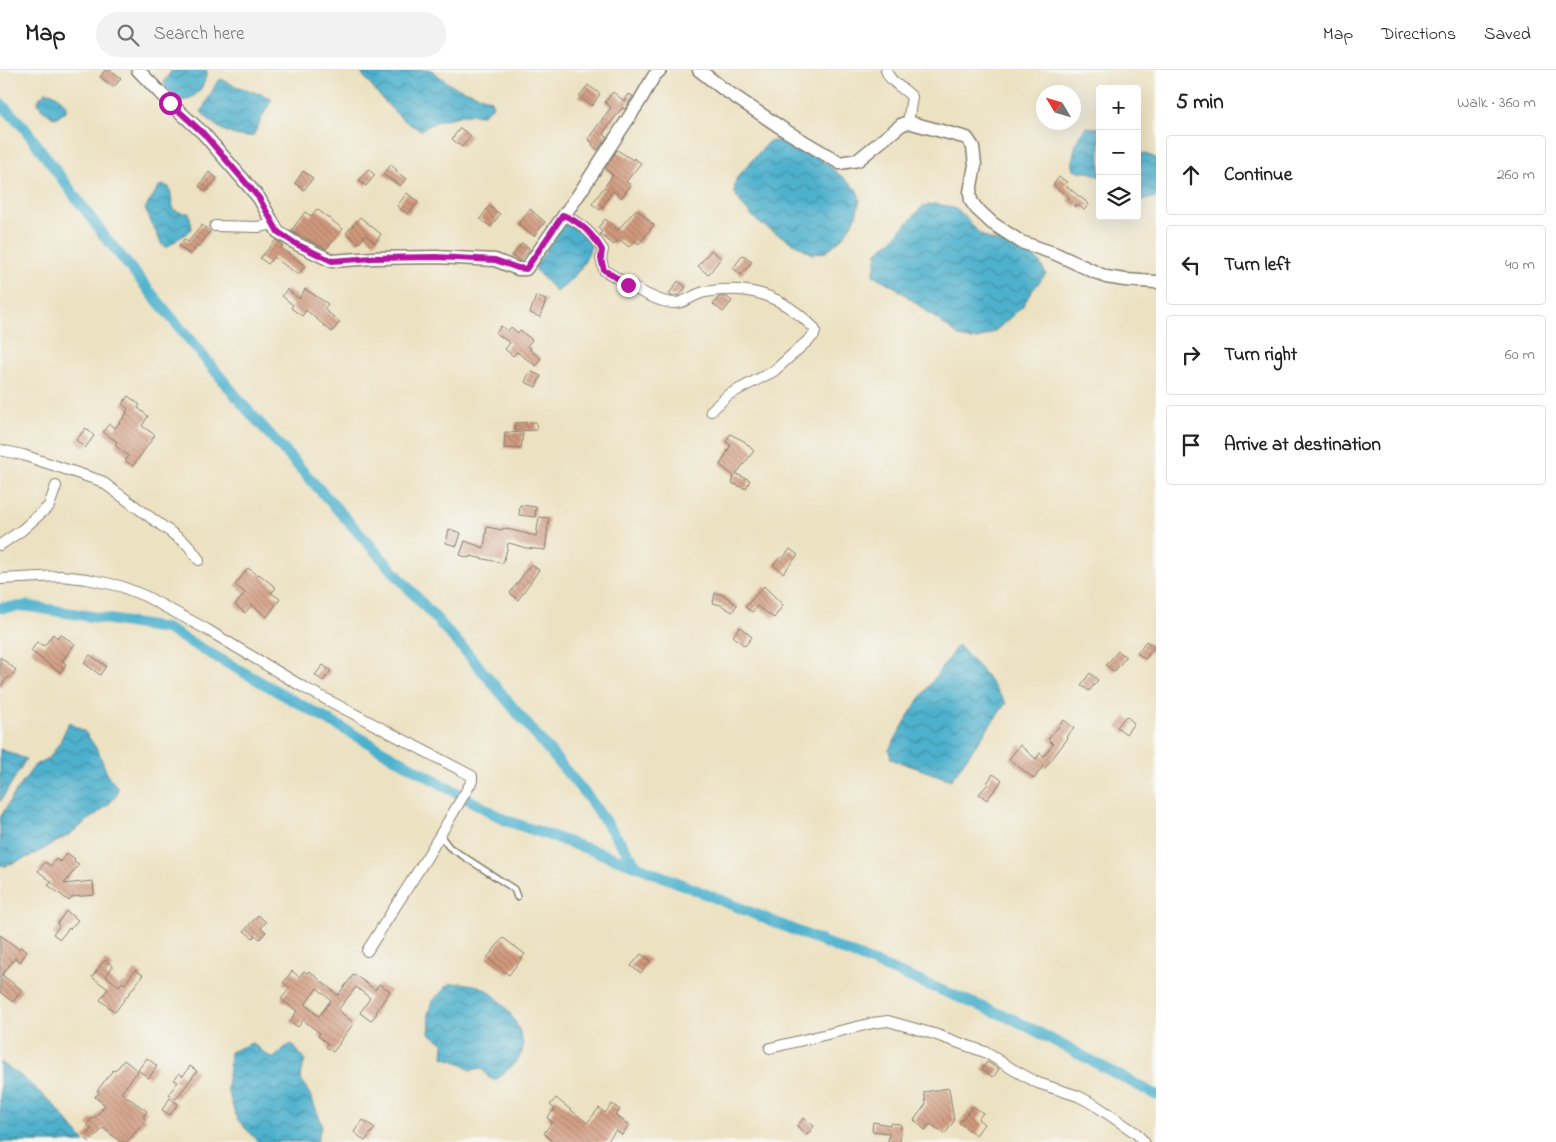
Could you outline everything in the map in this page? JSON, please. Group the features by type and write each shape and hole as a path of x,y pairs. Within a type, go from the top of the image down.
{"street":[{"path":"138,70 203,133 259,198 278,232 296,244 332,261 436,257 495,260 526,269 639,102 654,76 660,70"},
{"path":"699,70 722,88 786,131 840,162 858,160 901,125 908,122 967,138 973,147 975,164 970,192 971,201 992,223 1021,242 1056,254 1106,277 1156,282"},
{"path":"886,70 894,82 912,97 908,122"},
{"path":"563,215 574,220 590,232 602,250 601,259 604,270 628,285 667,302 674,303 682,303 705,292 748,290 778,301 814,328 816,331 814,335 774,371 728,394 711,410"},
{"path":"215,226 258,227 274,224"},
{"path":"0,450 23,455 101,481 188,545 200,560"},
{"path":"0,545 29,524 49,506 56,486"},
{"path":"0,580 61,576 120,586 145,596 206,629 303,687 472,776 472,781 440,835 367,951"},
{"path":"770,1048 888,1021 934,1034 985,1052 1038,1083 1078,1096 1095,1105 1136,1133 1144,1142"}],"lane":[{"path":"440,835 449,847 514,889 517,897"}],"water":[{"path":"172,70 207,70 207,72 200,90 183,101 166,91 164,82"},
{"path":"365,70 431,70 451,85 491,100 493,106 483,115 467,114 438,121 421,130 401,118 389,106 362,74"},
{"path":"221,79 272,98 253,136 238,136 224,131 201,112 217,82"},
{"path":"46,92 58,96 66,106 66,111 59,117 53,118 37,103"},
{"path":"1086,127 1096,128 1096,175 1073,169 1075,146"},
{"path":"788,139 825,162 857,190 860,200 855,219 843,237 826,252 812,254 759,223 743,206 734,192 736,179 768,142"},
{"path":"1141,152 1156,158 1156,197 1141,200"},
{"path":"159,186 169,187 174,210 189,213 192,229 167,247 162,245 145,209"},
{"path":"935,204 951,207 959,211 982,235 1026,251 1040,263 1046,274 1022,307 995,331 984,337 972,340 960,337 895,287 873,275 877,252 891,241 923,206"},
{"path":"563,224 580,229 592,242 583,264 574,277 556,292 538,273 535,267"},
{"path":"958,645 984,673 1006,703 951,780 891,759 889,750 912,710"},
{"path":"69,722 85,732 98,751 109,778 118,787 117,795 108,805 69,835 33,855 5,866 0,865 0,818 12,797 35,765 50,757 60,742"},
{"path":"0,749 26,759 0,802"},
{"path":"462,983 481,987 496,997 510,1015 521,1034 523,1044 520,1056 495,1080 489,1078 482,1068 471,1070 463,1064 443,1057 444,1044 429,1033 430,1023 428,1015 431,1003 449,984"},
{"path":"252,1043 271,1058 274,1058 284,1048 292,1044 305,1060 300,1077 322,1124 317,1142 258,1142 237,1119 227,1089 230,1052"},
{"path":"0,1062 21,1076 53,1104 85,1142 0,1142"}],"building":[{"path":"105,70 110,70 121,78 114,87 100,77"},
{"path":"588,85 600,94 592,106 579,96"},
{"path":"613,92 624,101 628,94 633,96 625,109 622,108 603,133 607,137 598,150 588,139 611,107 605,102"},
{"path":"460,128 471,136 462,147 452,139"},
{"path":"617,150 641,163 626,182 631,185 621,198 613,191 600,210 592,204 613,175 605,169"},
{"path":"391,165 406,179 400,186 383,174"},
{"path":"368,169 375,175 366,186 359,181"},
{"path":"303,171 313,178 304,190 295,183"},
{"path":"209,172 217,178 206,192 199,186"},
{"path":"1059,177 1067,182 1065,185 1089,204 1084,210 1077,204 1075,207 1067,200 1069,198 1053,185"},
{"path":"407,193 418,202 408,214 397,206"},
{"path":"489,206 500,214 491,227 480,219"},
{"path":"317,209 343,229 326,249 291,231 305,212 311,216"},
{"path":"530,209 545,222 534,236 518,224"},
{"path":"636,209 654,225 639,244 635,241 629,247 619,239 614,245 600,234 602,232 598,228 605,219 618,230"},
{"path":"360,217 381,234 375,243 365,235 359,243 346,233"},
{"path":"202,225 210,231 190,255 179,246 184,239 188,242"},
{"path":"276,240 283,245 281,248 305,266 298,275 274,257 268,264 260,258"},
{"path":"522,243 530,249 520,261 512,256"},
{"path":"711,250 721,258 708,275 698,266"},
{"path":"743,255 752,262 741,275 733,268"},
{"path":"678,281 686,287 680,295 671,296 669,294"},
{"path":"287,289 299,299 305,289 328,304 324,309 340,322 332,332 306,310 302,316 291,308 293,305 282,296"},
{"path":"536,296 546,300 540,317 530,313"},
{"path":"719,297 727,297 732,301 723,312 713,304"},
{"path":"501,326 508,331 511,327 518,333 520,330 532,340 527,346 541,358 536,366 517,352 513,356 505,349 510,343 496,333"},
{"path":"530,371 541,376 536,387 525,382"},
{"path":"128,396 140,405 138,408 148,416 142,426 155,435 133,466 125,460 128,456 115,445 117,442 103,432 109,424 115,428 127,413 128,409 122,404"},
{"path":"536,422 537,430 515,431 515,423"},
{"path":"86,428 94,436 85,448 76,440"},
{"path":"505,432 523,433 521,449 504,448"},
{"path":"730,434 744,441 754,451 736,474 750,480 746,489 732,483 734,476 720,465 731,445 726,442"},
{"path":"520,505 536,507 535,517 519,515"},
{"path":"539,517 549,518 545,550 526,548 509,543 503,563 460,555 465,541 484,548 487,527 502,530 503,528 536,536"},
{"path":"449,529 461,533 457,546 446,543"},
{"path":"790,549 798,555 783,573 773,565 780,557 782,559"},
{"path":"531,564 539,570 518,600 510,593"},
{"path":"248,568 259,574 276,588 271,593 280,599 267,617 252,605 245,613 235,605 245,593 235,585"},
{"path":"764,586 783,605 774,618 757,606 752,612 745,607"},
{"path":"715,593 724,595 737,605 732,612 721,605 713,603"},
{"path":"740,627 752,637 745,646 733,636"},
{"path":"53,634 57,638 60,634 75,644 62,661 66,664 60,672 31,651 37,642 44,646"},
{"path":"1146,641 1154,647 1145,659 1137,653"},
{"path":"1118,651 1126,657 1114,672 1106,665"},
{"path":"90,655 106,666 100,675 84,663"},
{"path":"0,657 16,670 0,687"},
{"path":"323,665 331,671 323,681 315,675"},
{"path":"1090,673 1098,680 1089,691 1081,685"},
{"path":"1126,716 1134,723 1126,734 1117,727"},
{"path":"1064,720 1074,728 1045,768 1043,766 1034,779 1009,759 1020,745 1036,759 1040,753 1044,756 1053,744 1048,739"},
{"path":"993,774 1002,780 987,800 979,794 988,784"},
{"path":"67,853 79,864 64,884 93,881 94,895 72,897 69,901 48,885 52,882 38,871 45,862 51,866 56,859 61,862"},
{"path":"66,911 78,920 60,939 53,934"},
{"path":"258,915 266,922 261,928 266,932 260,939 255,935 253,938 244,931"},
{"path":"0,935 19,949 20,947 27,952 20,962 15,958 2,975 22,990 13,1002 0,992"},
{"path":"503,938 525,954 509,975 487,958"},
{"path":"641,954 650,960 641,973 631,966"},
{"path":"105,960 113,966 106,976 119,986 122,982 125,984 135,970 143,975 115,1012 100,1000 108,989 92,977"},
{"path":"292,971 299,977 304,971 307,973 309,971 338,995 354,974 375,990 379,984 390,991 371,1021 360,1013 370,998 356,987 338,1010 354,1023 333,1052 326,1047 328,1044 318,1036 320,1033 303,1020 298,1027 290,1021 297,1011 281,999 290,988 283,983","holes":["317,988 331,1000 319,1016 305,1005"]},
{"path":"147,1058 157,1066 149,1078 138,1070"},
{"path":"124,1060 138,1071 121,1093 147,1111 143,1117 146,1120 127,1142 121,1142 103,1128 90,1142 84,1138 92,1128 87,1125 105,1105 95,1097 99,1093 97,1091 113,1070 115,1071"},
{"path":"987,1062 999,1069 993,1077 982,1069"},
{"path":"190,1066 197,1071 176,1099 169,1094 178,1082 174,1080 179,1073 183,1076"},
{"path":"949,1088 954,1121 945,1134 930,1124 925,1130 914,1120 926,1104 924,1092"},
{"path":"170,1098 178,1104 170,1115 162,1110"},
{"path":"556,1098 587,1123 599,1108 605,1113 612,1104 620,1110 615,1115 629,1125 622,1135 616,1130 607,1142 553,1142 544,1133 552,1122 547,1118 555,1109 550,1105"},
{"path":"973,1106 983,1113 978,1119 984,1124 976,1135 959,1123"},
{"path":"804,1118 814,1126 807,1135 797,1126"},
{"path":"363,1120 375,1128 365,1141 354,1132"},
{"path":"873,1122 890,1125 890,1123 901,1124 900,1142 888,1142 889,1133 872,1131"}],"waterway":[{"path":"0,103 23,126 105,237 245,407 469,655 588,797 637,866 1017,1021 1156,1095"},
{"path":"0,608 27,606 167,629 505,820 637,866"}],"route":[{"path":"170,103 203,133 259,198 278,232 296,244 332,261 436,257 495,260 526,269 563,215 574,220 590,232 602,250 601,259 604,270 628,285"}]}
